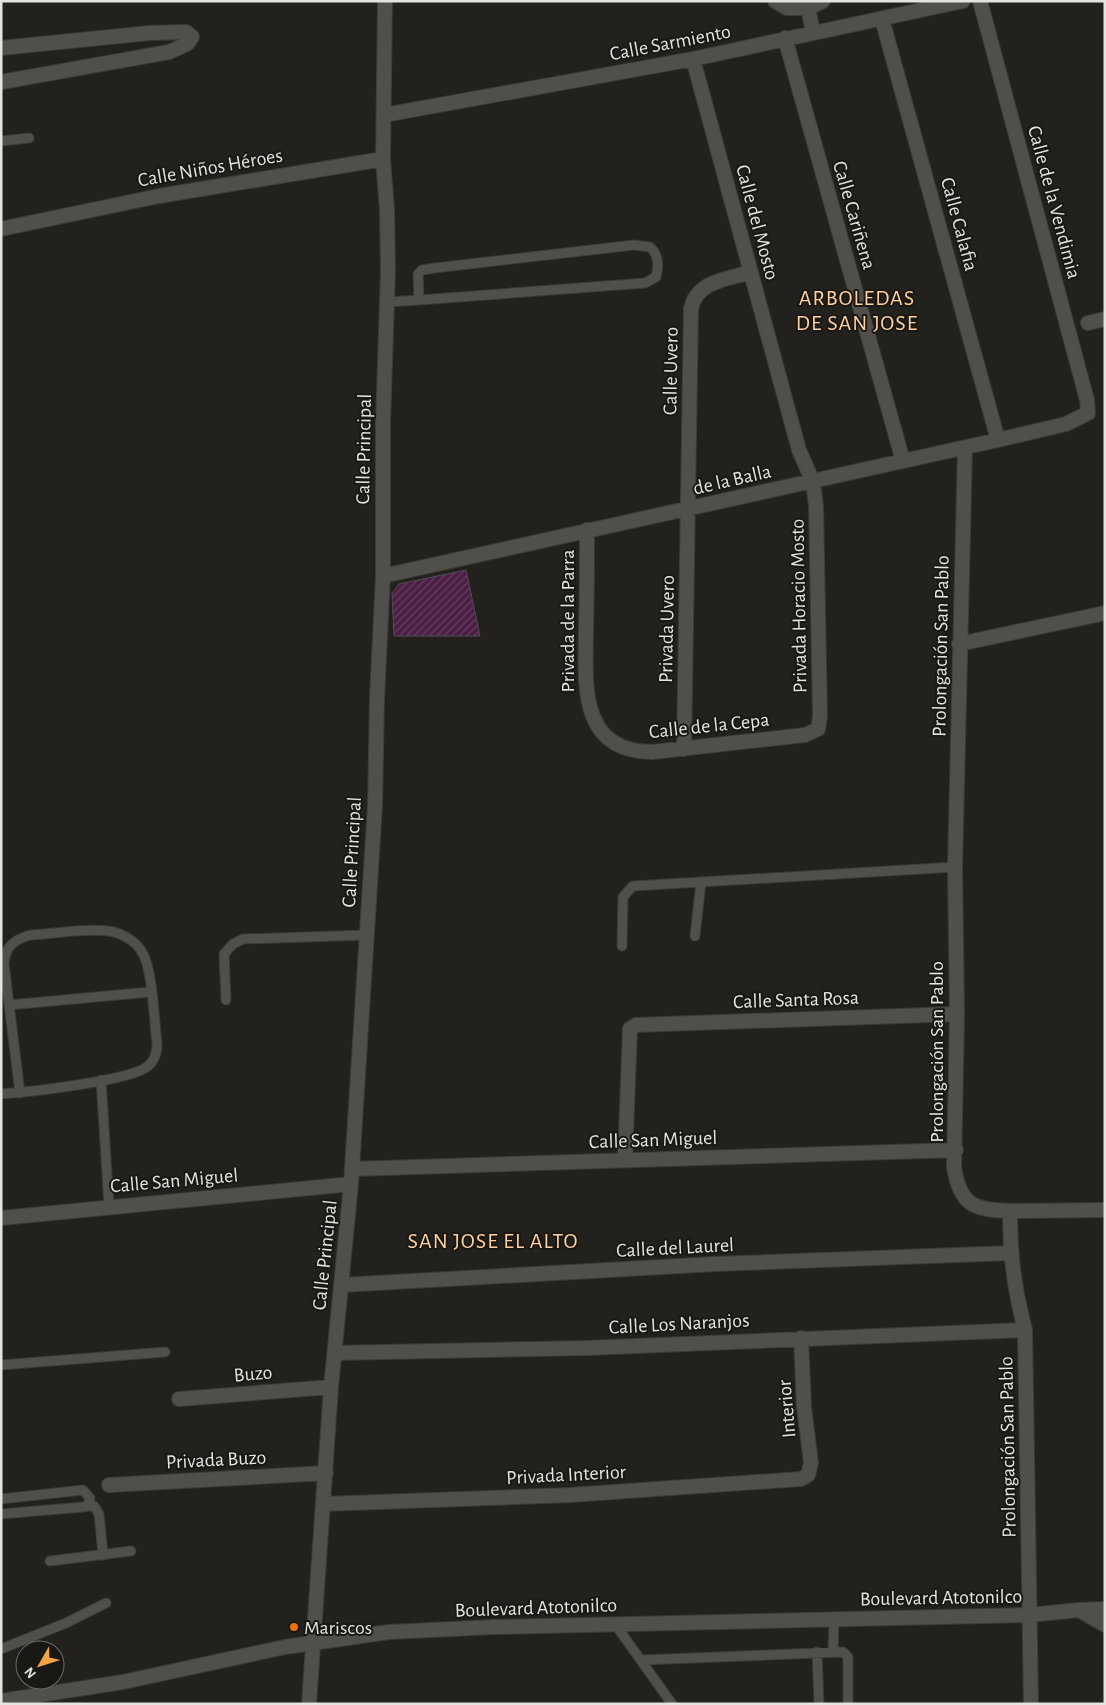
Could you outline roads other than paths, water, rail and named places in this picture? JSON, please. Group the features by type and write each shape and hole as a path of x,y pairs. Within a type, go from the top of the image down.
{"street":[{"name":"Calle Principal","path":"309,1704 331,1387 351,1184 375,806 383,576 383,423 387,302 387,210 383,159 386,1"},
{"path":"775,1 787,8 808,8 823,1"},
{"name":"Calle Sarmiento","path":"384,115 693,59 963,1"},
{"name":"Calle de la Vendimia","path":"980,1 1087,400 1088,413"},
{"path":"808,8 813,32"},
{"name":"Calle Calafia","path":"882,19 998,440"},
{"path":"1,48 149,33 186,32 192,37 188,44 169,52 1,82"},
{"name":"Calle Cariñena","path":"785,38 903,461"},
{"name":"Calle del Mosto","path":"693,59 799,450 813,482"},
{"name":"Calle Niños Héroes","path":"1,229 258,178 383,159"},
{"name":"Calle Niños Héroes","path":"1,220 46,220"},
{"name":"Calle Uvero","path":"688,510 690,325 693,299 702,288 751,272"},
{"path":"1088,323 1105,319"},
{"name":"de la Balla","path":"383,576 965,448 1066,424 1088,413"},
{"name":"Prolongación San Pablo","path":"965,448 955,867 957,1014 956,1181 962,1194 972,1204 984,1210 1010,1211 1010,1253 1014,1287 1025,1330 1031,1704"},
{"name":"Privada Horacio Mosto","path":"813,482 817,527 820,716 818,729"},
{"name":"Privada Uvero","path":"684,749 688,510"},
{"name":"Privada de la Parra","path":"588,530 585,692 594,718 606,737"},
{"path":"959,644 1105,614"},
{"name":"Calle de la Cepa","path":"606,737 621,747 634,752 684,749 805,735 818,729"},
{"name":"Calle Santa Rosa","path":"625,1160 630,1029 636,1025 957,1014"},
{"name":"Calle San Miguel","path":"352,1169 956,1150"},
{"name":"Calle San Miguel","path":"1,1218 109,1206 351,1184"},
{"path":"1010,1211 1105,1210"},
{"name":"Calle del Laurel","path":"341,1284 752,1262 1010,1253"},
{"name":"Calle Los Naranjos","path":"334,1353 587,1348 1025,1330"},
{"name":"Interior","path":"801,1338 804,1407 811,1463 808,1475"},
{"name":"Buzo","path":"179,1399 331,1387"},
{"name":"Privada Buzo","path":"109,1485 326,1473"},
{"name":"Privada Interior","path":"323,1504 570,1495 778,1482 801,1479 808,1475"},
{"name":"Boulevard Atotonilco","path":"1,1701 123,1682 314,1643 389,1632 494,1627 1029,1616 1105,1609"},
{"path":"1078,1610 1105,1625"}],"lane":[{"path":"1,141 29,138"},
{"path":"387,302 418,300 645,283 656,277 656,255 650,247 634,245 422,270 418,274 418,300"},
{"path":"622,946 623,897 626,891 633,886 955,867"},
{"path":"695,936 701,882"},
{"path":"1,1094 20,1093 101,1080 139,1071 153,1061 157,1053 157,1043 148,967 142,952 121,934 108,930 31,936 21,938 11,944 5,953 4,964 20,1093"},
{"path":"226,1000 224,954 243,939 366,935"},
{"path":"9,1005 150,992"},
{"path":"101,1080 109,1206"},
{"path":"1,1366 165,1352"},
{"path":"1,1499 83,1490 90,1498 88,1506"},
{"path":"18,1497 19,1513"},
{"path":"1,1514 94,1506 99,1514 103,1555"},
{"path":"50,1561 131,1551"},
{"path":"1,1649 66,1623 106,1603"},
{"path":"833,1652 834,1620"},
{"path":"615,1624 672,1704"},
{"path":"817,1652 819,1704"},
{"path":"641,1660 843,1652 848,1657 848,1704"}],"place":[{"name":"Mariscos","path":"294,1627"}],"district":[{"name":"ARBOLEDAS DE SAN JOSE","path":"857,310"},
{"name":"SAN JOSE EL ALTO","path":"493,1240"}]}
